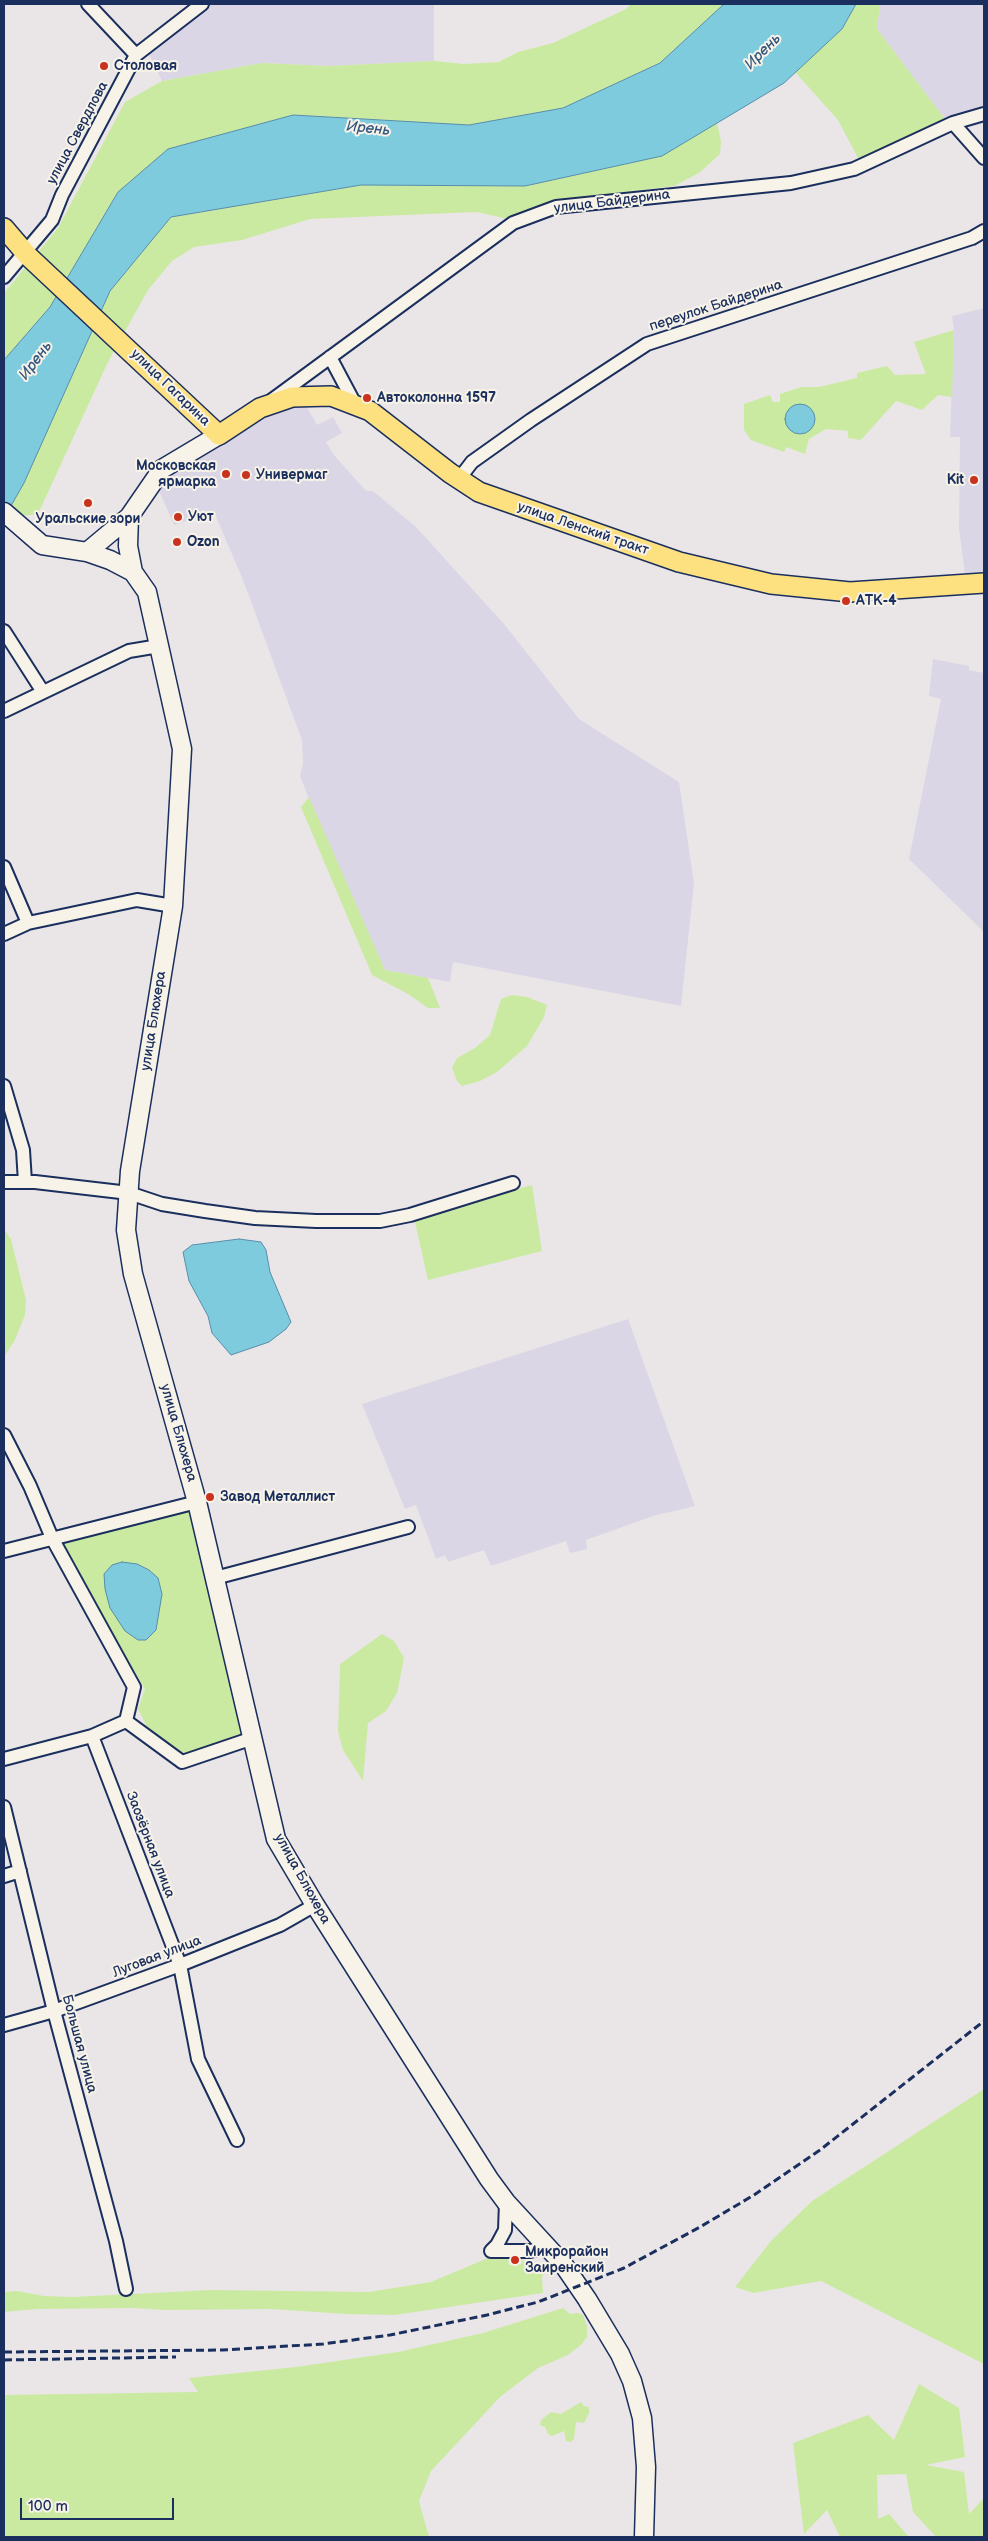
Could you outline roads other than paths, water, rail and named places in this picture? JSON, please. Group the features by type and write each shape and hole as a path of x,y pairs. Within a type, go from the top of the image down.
{"main road":[{"path":"4,228 27,255"},
{"name":"улица Гагарина","path":"27,255 219,435"},
{"name":"улица Ленский тракт","path":"219,435 260,408 292,397 331,396 370,411 479,492 678,562 771,584 850,592 984,583"}],"street":[{"path":"88,4 136,55"},
{"name":"улица Свердлова","path":"27,255 52,220 62,196 136,55 202,4"},
{"name":"улица Байдерина","path":"260,408 513,223 556,207 791,183 854,169 953,123 984,114"},
{"path":"953,123 984,158"},
{"name":"переулок Байдерина","path":"459,478 472,462 646,344 972,238 984,231"},
{"path":"4,277 27,255"},
{"path":"330,357 356,406"},
{"path":"87,552 129,517 162,469 219,435"},
{"name":"улица Блюхера","path":"4,512 42,545 87,552 110,560 133,572"},
{"name":"улица Блюхера","path":"129,517 128,546 133,572 147,592 182,748 173,906 129,1193 126,1230 133,1274 197,1502 276,1839 315,1905 489,2179 506,2202 574,2278 620,2354 632,2381 642,2418 646,2484 644,2537"},
{"path":"4,631 42,692"},
{"path":"4,711 129,651 159,646"},
{"path":"4,867 28,923"},
{"path":"4,934 28,923 137,900 173,906"},
{"path":"4,1086 23,1150 25,1182"},
{"path":"4,1182 25,1182 129,1193 162,1204 255,1218 316,1221 380,1221 410,1215 512,1183"},
{"path":"4,1435 30,1486 52,1538 134,1687 126,1721"},
{"path":"4,1551 197,1502"},
{"path":"215,1578 408,1528"},
{"path":"4,1759 92,1736 126,1721"},
{"path":"126,1721 182,1762 253,1738"},
{"name":"Заозёрная улица","path":"92,1736 180,1965 198,2059 237,2140"},
{"name":"Большая улица","path":"4,1807 54,2011 112,2223 126,2289"},
{"path":"4,1876 20,1872"},
{"name":"Луговая улица","path":"4,2025 54,2011 180,1965 280,1925 315,1905"},
{"path":"506,2202 505,2230 498,2245 491,2251 530,2251 548,2247"}],"water":[{"name":"Ирень","path":"724,4 856,4 842,29 784,83 662,156 525,186 361,185 171,217 110,291 24,483 4,518 4,360 50,307 118,192 168,149 293,115 469,125 563,108 660,63"},
{"path":"800,404 811,408 815,419 811,430 800,434 789,430 785,419 789,408"},
{"path":"239,1239 261,1242 266,1250 270,1272 291,1322 286,1329 269,1342 231,1355 212,1333 208,1316 189,1281 183,1252 192,1245"},
{"path":"122,1562 137,1564 149,1570 158,1578 162,1594 156,1630 146,1640 138,1640 125,1631 110,1608 105,1589 104,1574 112,1565"}],"railway":[{"path":"4,2352 222,2350 323,2344 390,2335 487,2315 538,2302 624,2268 754,2195 820,2150 984,2021"},
{"path":"4,2360 176,2357"}],"place":[{"name":"Столовая","path":"104,66"},
{"name":"Автоколонна 1597","path":"367,398"},
{"name":"Московская ярмарка","path":"226,474"},
{"name":"Универмаг","path":"246,475"},
{"name":"Kit","path":"974,480"},
{"name":"Уральские зори","path":"88,503"},
{"name":"Уют","path":"178,517"},
{"name":"Ozon","path":"177,542"},
{"name":"АТК-4","path":"846,601"},
{"name":"Завод Металлист","path":"210,1497"},
{"name":"Микрорайон Заиренский","path":"515,2260"}]}
